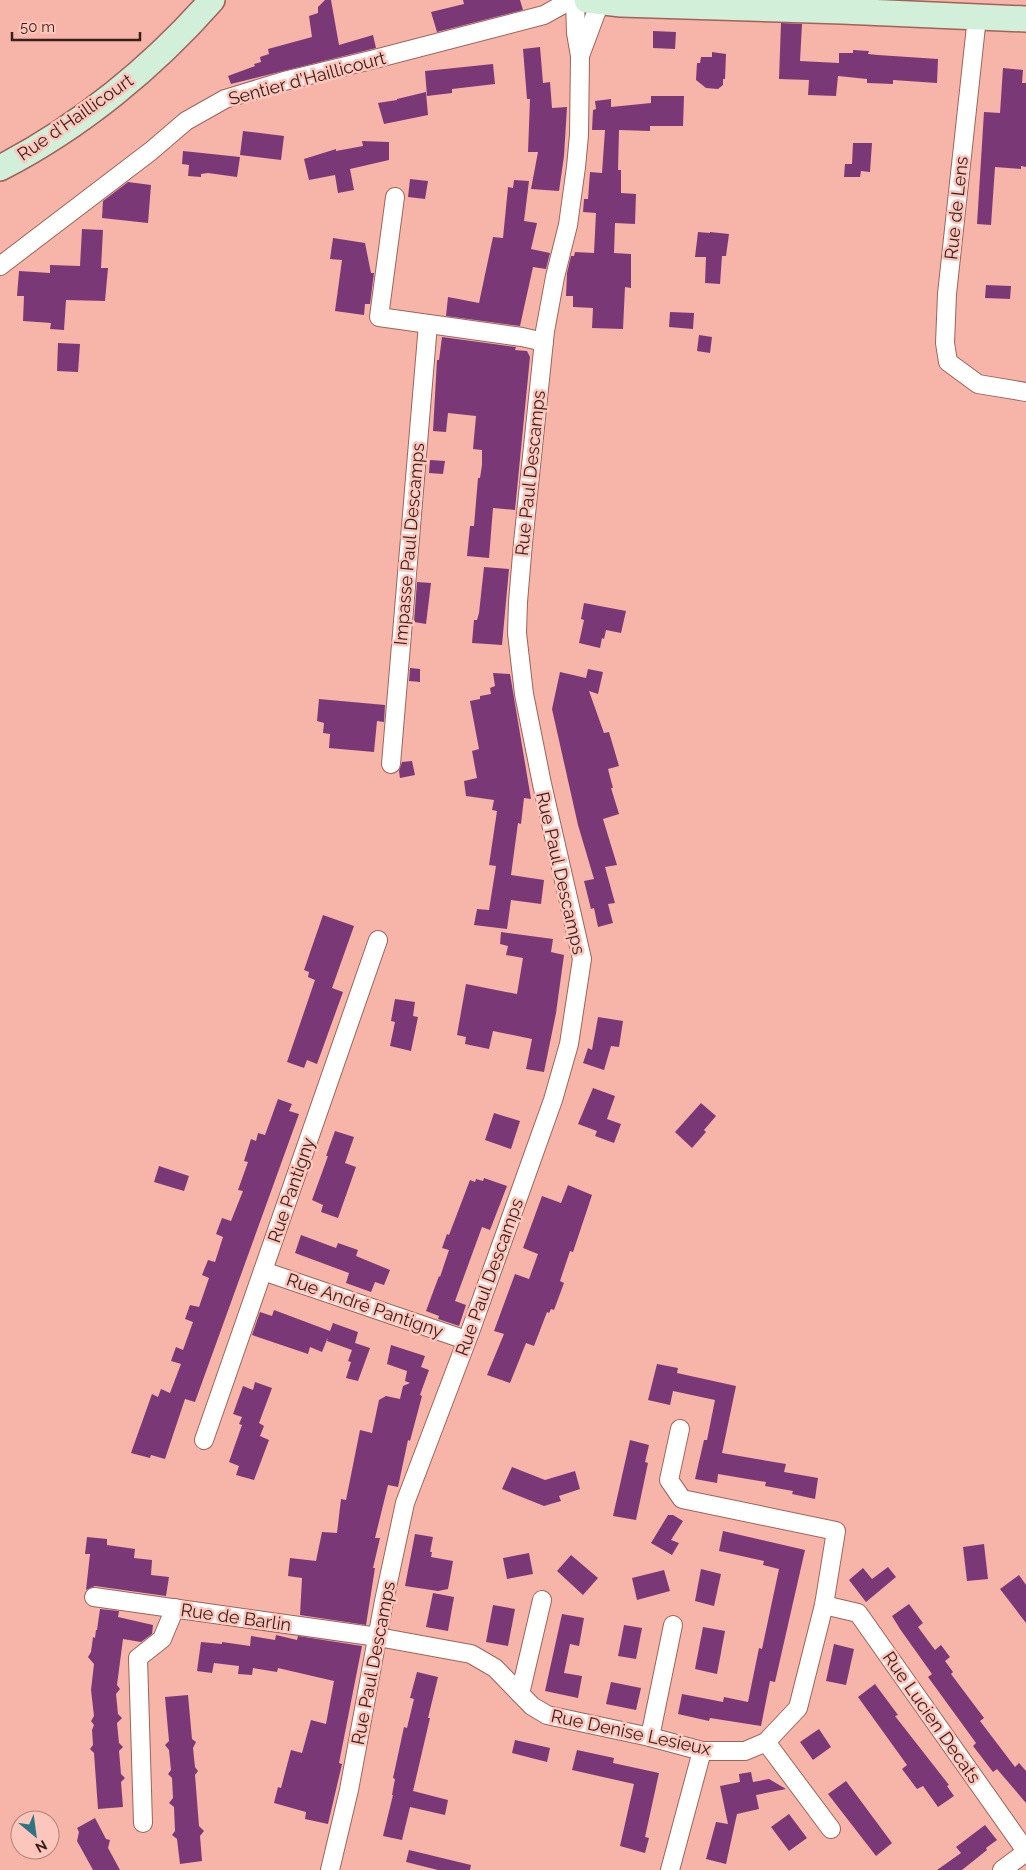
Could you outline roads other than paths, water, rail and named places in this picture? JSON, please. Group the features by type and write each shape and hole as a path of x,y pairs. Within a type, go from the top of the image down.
{"street":[{"name":"Rue d'Haillicourt","path":"0,168 55,135 102,102 171,42 212,0"},
{"name":"Sentier d'Haillicourt","path":"0,266 152,151 186,121 225,99 284,81 544,15 571,0"},
{"name":"Rue Paul Descamps","path":"330,1870 349,1790 405,1503 560,1079 569,1044 582,959 542,784 524,694 517,634 521,563 547,317 568,225 579,135 580,56 576,33 575,0"},
{"name":"Rue Paul Descamps","path":"580,56 594,1"},
{"path":"594,1 843,5 1026,20"},
{"name":"Rue de Lens","path":"977,17 947,294 945,343 948,362 978,384 1026,392"},
{"path":"395,197 379,317 544,342"},
{"name":"Impasse Paul Descamps","path":"391,764 428,324"},
{"name":"Rue Pantigny","path":"204,1440 378,940"},
{"name":"Rue André Pantigny","path":"263,1271 466,1340"},
{"name":"Rue Denise Lesieux","path":"378,1637 471,1654 495,1668 532,1706 547,1715 650,1737 702,1751 745,1751 766,1742 798,1708 824,1605 836,1531 682,1499 669,1480 680,1429"},
{"name":"Rue de Barlin","path":"94,1597 378,1637"},
{"path":"520,1694 542,1600"},
{"name":"Rue Lucien Decats","path":"824,1605 858,1613 1026,1851"},
{"path":"143,1823 138,1658 162,1639 175,1608"},
{"path":"650,1737 673,1625"},
{"path":"766,1742 831,1829"},
{"path":"670,1870 702,1751"},
{"path":"1002,1870 1026,1851"}]}
